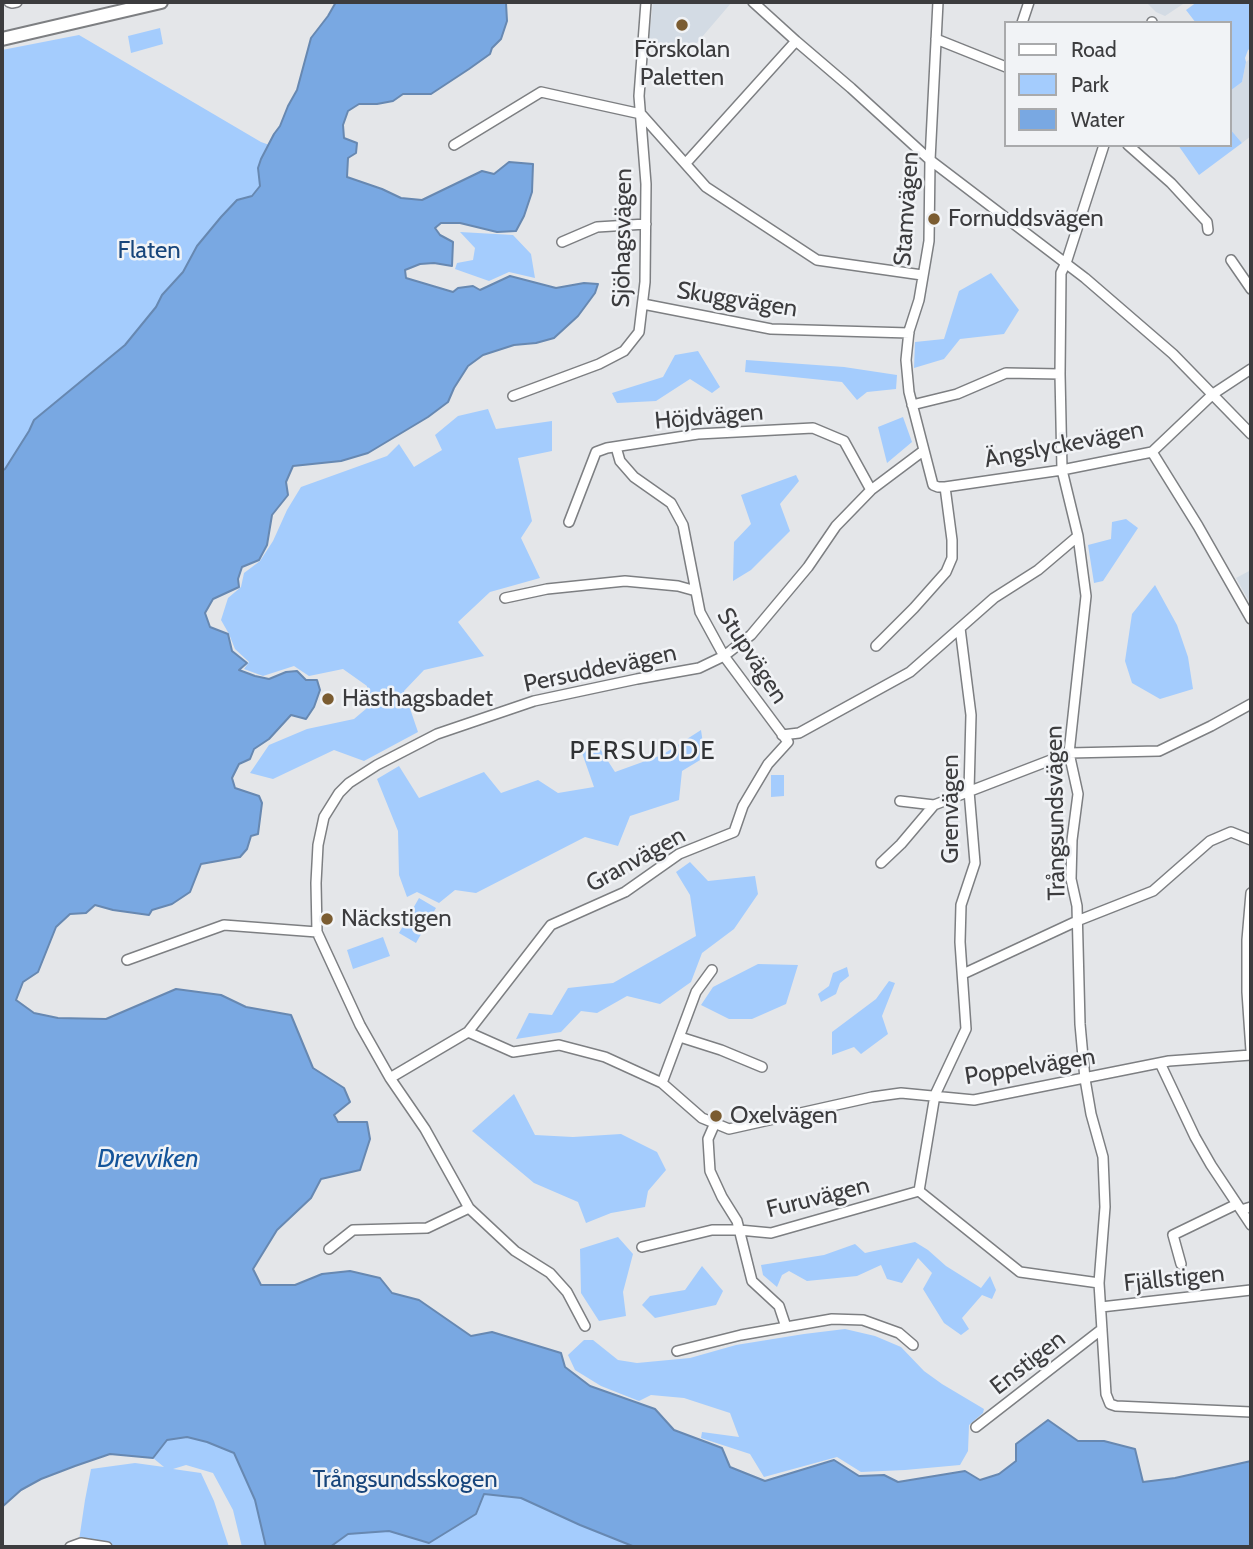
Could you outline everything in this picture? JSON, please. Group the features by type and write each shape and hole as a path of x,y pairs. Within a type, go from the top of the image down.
{"main road":[{"path":"2,31 138,2"},
{"path":"2,39 161,2"}],"street":[{"name":"Sjöhagsvägen","path":"513,396 599,364 624,351 639,332 645,282 646,224 646,184 639,96 644,2"},
{"path":"753,2 852,88 929,160 1085,278 1180,360 1251,434"},
{"name":"Stamvägen","path":"938,2 929,160 929,241 919,300 909,333 906,360 909,392 933,485 944,487"},
{"path":"1023,21 1029,2"},
{"path":"936,39 1004,66"},
{"path":"686,163 796,41"},
{"path":"454,145 541,92 641,114 706,187 817,260 922,275"},
{"name":"Trångsundsvägen","path":"1103,147 1066,263 1060,272 1059,374 1062,470 1078,536 1086,596 1069,753 1078,794 1072,840 1071,879 1077,906 1080,1024 1085,1079 1103,1157 1105,1207 1099,1283 1106,1394 1110,1404 1116,1406 1251,1412"},
{"path":"1130,147 1171,183 1207,222 1208,230"},
{"path":"562,242 597,227 646,224"},
{"path":"1231,260 1251,289"},
{"name":"Skuggvägen","path":"643,303 771,329 909,333"},
{"name":"Ängslyckevägen","path":"944,487 1062,470 1152,452 1213,394 1251,369"},
{"path":"912,405 957,394 1006,373 1059,374"},
{"name":"Höjdvägen","path":"569,522 596,452 698,434 813,428 844,441 871,490"},
{"name":"Stupvägen","path":"617,447 621,461 634,477 671,503 683,525 700,612 724,656 785,739"},
{"name":"Persuddevägen","path":"585,1326 567,1292 550,1273 515,1251 469,1208 425,1129 390,1078 360,1024 317,932 318,845 324,817 339,793 349,783 377,765 437,734 534,701 699,668 724,656 751,635 808,567 836,526 871,490 923,450"},
{"path":"1152,452 1251,618"},
{"path":"876,646 946,572 952,558 944,487"},
{"path":"785,739 910,672 994,598 1038,570 1078,536"},
{"path":"505,598 547,589 625,580 696,590"},
{"name":"Grenvägen","path":"919,1191 935,1096 966,1029 960,942 961,905 975,863 969,791 971,715 960,628"},
{"path":"900,801 934,805 1069,753 1159,751 1251,704"},
{"name":"Granvägen","path":"390,1078 468,1032 551,925 625,892 679,854 734,832 743,806 785,739"},
{"path":"881,863 901,845 934,805"},
{"path":"963,974 1077,921 1153,891 1210,841 1231,832 1251,840"},
{"path":"1251,893 1247,940 1251,1053"},
{"path":"127,960 224,925 317,932"},
{"path":"662,1083 696,992 712,970"},
{"path":"468,1032 513,1052 559,1045 605,1057 662,1083 702,1118 715,1123 708,1139 710,1171 737,1221 752,1281 779,1306 786,1327"},
{"path":"681,1037 762,1067"},
{"name":"Poppelvägen","path":"715,1123 729,1129 901,1093 974,1100 1169,1060 1251,1053"},
{"path":"1160,1063 1195,1137 1251,1225"},
{"path":"919,1191 1020,1272 1099,1283"},
{"name":"Furuvägen","path":"642,1247 712,1230 771,1233 919,1191"},
{"path":"1181,1264 1173,1235 1239,1207 1251,1207"},
{"path":"329,1249 353,1230 427,1228 469,1208"},
{"name":"Fjällstigen","path":"1101,1307 1251,1290"},
{"path":"677,1351 741,1335 832,1319 863,1320 899,1334 913,1345"},
{"name":"Enstigen","path":"976,1427 1102,1329"},
{"path":"70,1547 81,1543 107,1547"}],"shaded area":[{"name":"Förskolan Paletten","path":"653,2 732,2 690,51 648,48"},
{"path":"1146,2 1186,2 1165,16 1156,12"},
{"path":"1251,58 1251,136 1242,143 1232,131 1232,90 1242,82 1246,62"},
{"path":"1251,570 1251,605 1236,578"}],"green space":[{"path":"1197,2 1251,4 1251,48 1245,58 1242,82 1232,90 1232,21 1194,21 1186,10"},
{"path":"160,28 163,44 131,53 128,36"},
{"name":"Flaten","path":"79,35 261,142 311,160 2,671 2,50"},
{"path":"1232,131 1242,143 1199,175 1179,147 1232,147"},
{"path":"460,232 513,235 531,254 535,278 509,272 489,281 455,269 457,263 473,260 475,248"},
{"path":"991,273 1019,310 1004,334 960,339 944,359 914,368 915,342 944,339 959,291"},
{"path":"698,351 720,387 712,393 690,379 656,401 617,403 612,393 663,377 675,355"},
{"path":"746,360 844,367 897,375 896,389 867,392 857,400 842,382 745,372"},
{"path":"488,409 496,429 552,421 552,451 518,458 532,521 521,538 540,578 490,592 458,622 484,656 424,670 404,691 418,732 364,761 334,750 273,779 250,773 269,745 307,729 354,719 367,708 367,686 343,669 309,676 294,666 263,676 244,669 249,662 235,649 221,620 228,598 241,587 244,573 260,561 301,487 387,456 399,444 414,467 442,450 435,435 458,416"},
{"path":"903,417 912,442 887,463 878,427"},
{"path":"796,475 799,481 780,504 790,531 751,570 733,581 734,542 751,524 741,495"},
{"path":"1126,519 1138,528 1103,581 1094,583 1088,545 1111,539 1112,522"},
{"path":"1155,585 1177,625 1188,657 1193,689 1160,699 1132,683 1125,661 1132,614"},
{"path":"701,730 705,757 682,771 679,800 630,816 618,846 585,837 476,893 455,890 439,903 417,892 407,897 399,875 398,831 377,779 399,766 419,798 484,772 501,793 538,780 558,793 594,787 581,750 597,744 615,772 662,755"},
{"path":"771,775 784,775 784,796 771,797"},
{"path":"690,862 708,881 755,876 758,894 734,929 702,953 691,982 660,1004 627,996 597,1013 581,1011 561,1032 516,1039 529,1013 552,1015 568,988 613,983 696,936 690,895 676,872"},
{"path":"419,898 436,908 416,943 399,933"},
{"path":"383,937 390,956 353,969 347,950"},
{"path":"758,964 798,965 786,1004 752,1019 729,1019 701,1005 713,987"},
{"path":"847,967 849,976 840,983 836,994 821,1002 818,994 829,986 833,973"},
{"path":"889,981 895,983 882,1016 888,1034 861,1054 854,1047 832,1055 832,1032 876,999"},
{"path":"514,1094 535,1135 573,1137 621,1134 657,1152 666,1170 648,1191 645,1207 611,1213 586,1223 578,1202 534,1183 472,1131"},
{"path":"618,1237 633,1254 623,1292 626,1316 599,1321 581,1293 580,1249"},
{"path":"915,1242 981,1288 990,1276 996,1290 992,1299 982,1295 962,1318 969,1329 961,1335 944,1323 923,1289 932,1273 918,1258 902,1283 887,1279 881,1265 857,1276 807,1281 789,1271 782,1275 777,1287 763,1275 761,1265 824,1255 855,1244 865,1253"},
{"path":"702,1266 723,1291 716,1305 655,1318 642,1305 650,1296 685,1290"},
{"path":"845,1329 875,1336 901,1347 924,1371 984,1409 969,1425 968,1451 960,1465 861,1472 837,1457 764,1477 750,1454 701,1438 702,1432 739,1437 730,1413 684,1398 651,1395 639,1401 601,1386 575,1370 568,1355 584,1340 593,1340 618,1360 637,1363 690,1358 736,1345"},
{"name":"Trångsundsskogen","path":"353,1394 833,1547 322,1547"},
{"path":"187,1437 234,1453 255,1500 266,1547 242,1547 233,1510 213,1473 186,1465 173,1469 201,1473 214,1501 229,1547 78,1547 91,1469 135,1463 164,1467 153,1458 167,1440"}],"water":[{"name":"Drevviken","path":"336,2 506,3 507,21 501,39 490,54 469,69 431,94 403,94 393,101 359,104 348,111 343,125 344,138 357,143 356,153 348,158 347,177 401,198 422,200 482,171 494,174 509,162 533,164 532,192 516,231 497,232 460,223 441,223 435,228 440,235 453,242 452,266 420,264 405,270 406,278 453,292 458,288 473,286 480,290 510,276 556,288 584,283 598,284 595,293 578,316 554,338 514,345 483,355 468,366 448,402 368,453 341,461 293,466 286,482 288,495 272,515 267,545 259,560 242,567 238,579 239,587 213,599 205,613 210,627 228,634 232,651 247,663 239,670 269,679 297,671 306,680 317,680 320,690 306,719 291,715 269,739 254,749 250,759 239,764 232,778 235,788 259,796 262,803 258,834 251,836 247,849 240,857 201,864 190,892 172,904 152,910 149,915 95,905 86,913 70,914 56,927 38,972 23,982 16,1000 34,1013 58,1018 106,1019 176,989 221,995 246,1007 291,1015 313,1068 344,1088 350,1102 334,1115 338,1122 367,1122 370,1139 360,1170 321,1179 311,1198 277,1230 253,1269 261,1285 295,1285 322,1274 350,1271 380,1278 392,1293 419,1300 471,1336 492,1332 561,1353 565,1367 590,1386 655,1409 674,1430 722,1448 730,1467 765,1481 834,1460 859,1476 884,1475 898,1482 965,1471 980,1480 999,1474 1016,1461 1016,1444 1048,1420 1078,1441 1104,1441 1135,1449 1143,1482 1175,1478 1251,1461 1251,1547 635,1547 521,1498 484,1494 476,1514 429,1543 389,1531 348,1534 330,1547 266,1547 255,1500 234,1453 187,1437 167,1440 153,1458 110,1454 75,1466 21,1490 2,1507 2,471 34,420 125,345 156,307 162,295 183,272 197,246 221,217 237,200 252,196 260,186 258,168 261,159 297,90 311,38"}],"place":[{"name":"Förskolan Paletten","path":"682,25"},
{"name":"Fornuddsvägen","path":"934,219"},
{"name":"Hästhagsbadet","path":"328,699"},
{"name":"Näckstigen","path":"327,919"},
{"name":"Oxelvägen","path":"716,1116"}],"district":[{"name":"PERSUDDE","path":"643,751"}]}
